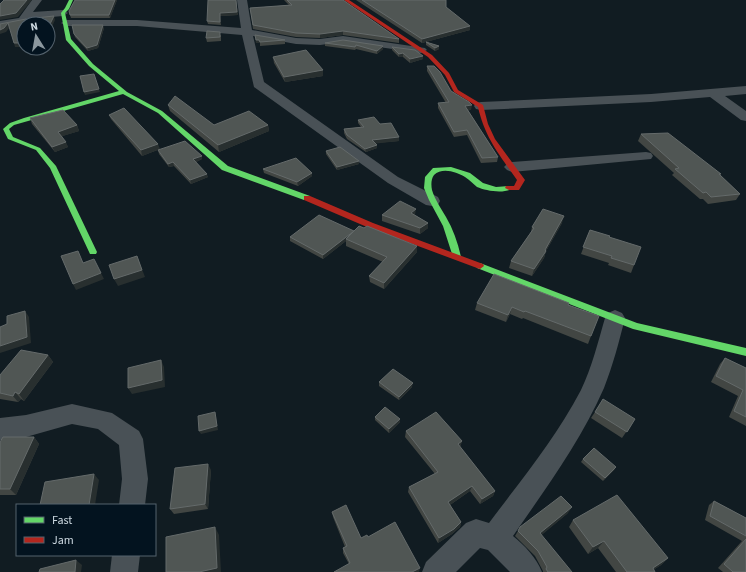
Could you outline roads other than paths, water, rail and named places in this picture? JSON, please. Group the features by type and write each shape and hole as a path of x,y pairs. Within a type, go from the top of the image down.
{"street":[{"path":"25,16 37,0"},
{"path":"71,0 65,18 68,39 91,65 124,92 160,112 225,168 296,193 370,225 636,326 746,352"},
{"path":"242,0 258,84 393,180 432,201 441,212 450,232 457,257"},
{"path":"346,0 436,61 447,74 456,91 481,106 651,98 746,90"},
{"path":"56,18 247,32 296,41 320,42 343,39 421,50"},
{"path":"0,24 16,21"},
{"path":"93,252 53,168 38,149 10,138 6,129 12,124 26,119 124,92"},
{"path":"713,93 746,117"},
{"path":"432,201 428,187 429,177 436,170 451,169 467,175 480,185 496,189 516,188 521,180 492,139 485,124 481,106"},
{"path":"512,167 646,156"},
{"path":"495,538 562,442 590,395 606,352 615,318"},
{"path":"0,429 26,426 72,414 104,420 131,439 135,479 132,504"},
{"path":"436,572 476,533 495,538 513,554 528,572"},
{"path":"124,572 126,556"}]}
